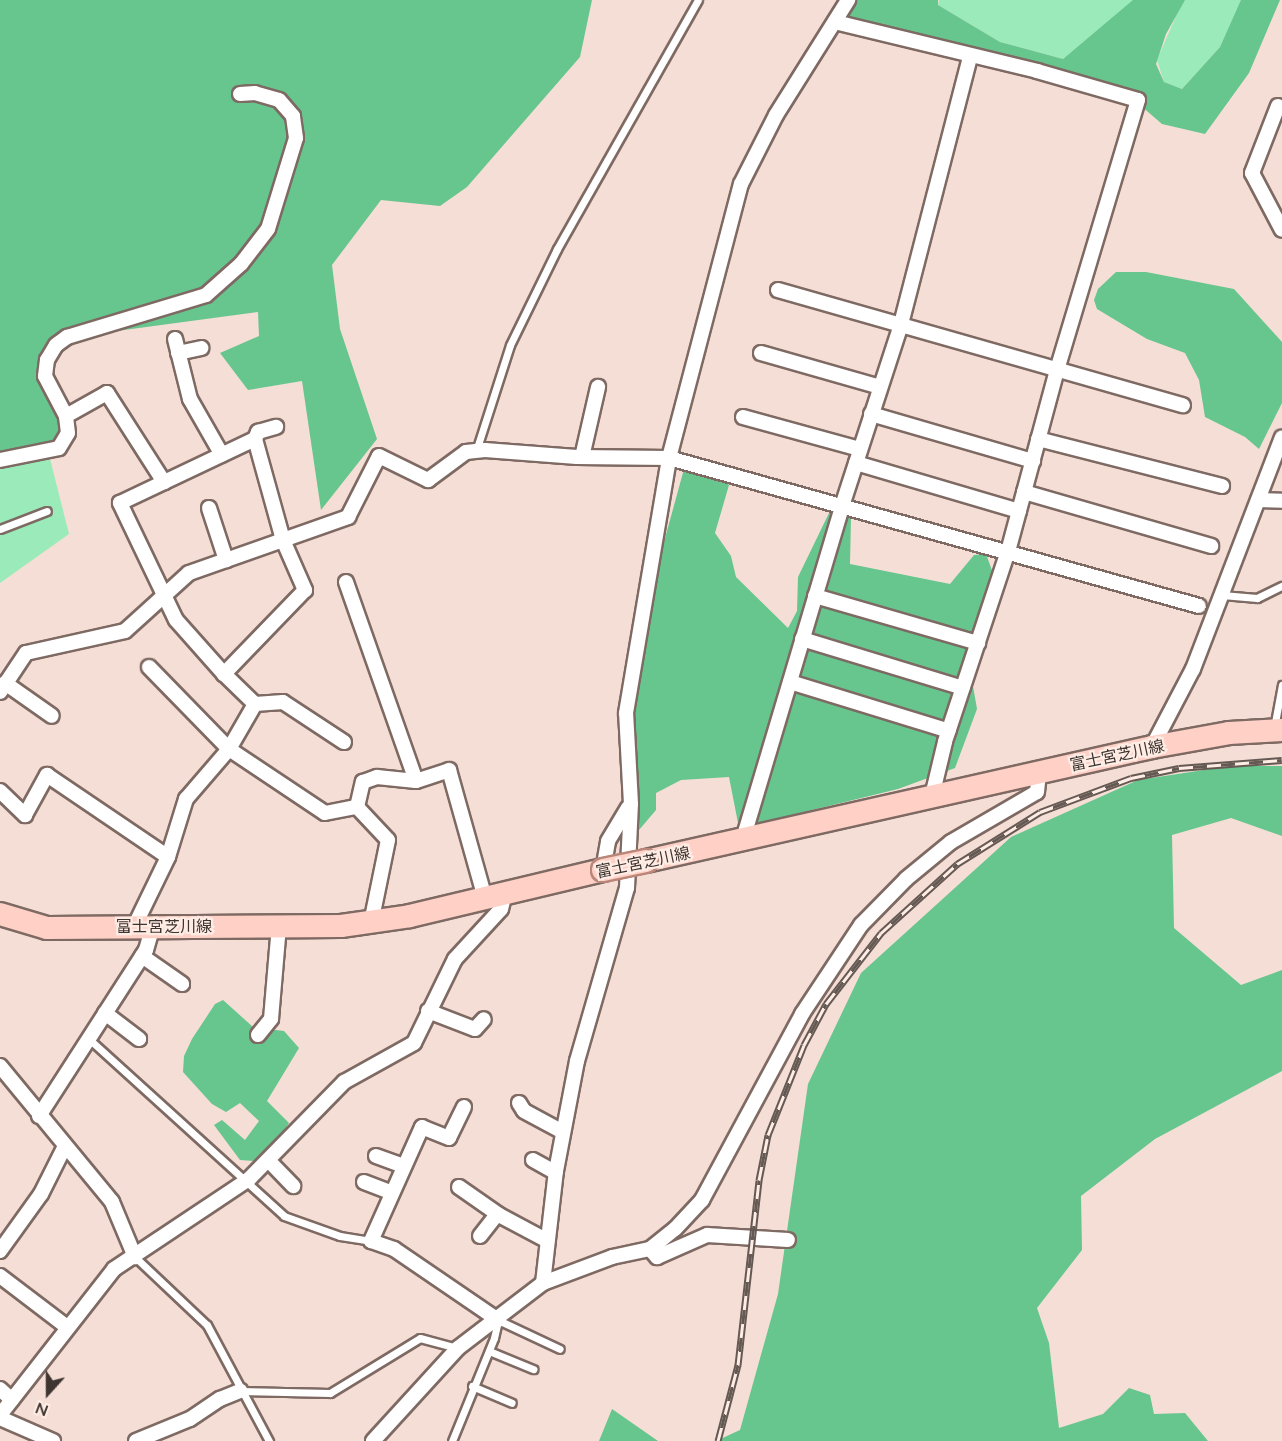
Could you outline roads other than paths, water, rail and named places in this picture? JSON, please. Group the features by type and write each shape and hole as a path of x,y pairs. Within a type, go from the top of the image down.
{"main road":[{"name":"富士宮芝川線","path":"0,914 47,928 144,925 279,926 371,922 1152,747 1229,733 1278,730"}],"street":[{"path":"543,1283 555,1173 577,1061 627,888 631,804 626,713 669,458 741,184 776,116 848,0"},
{"path":"835,22 970,57 1037,71 1138,100 1057,370 1008,551 949,731 932,796"},
{"path":"743,839 843,503 901,324 970,57"},
{"path":"0,460 60,448 68,434 66,416 45,376 47,360 56,345 67,337 206,295 241,264 268,229 296,138 293,116 279,100 255,93 240,94"},
{"path":"1278,106 1252,173 1282,230"},
{"path":"778,290 1183,405"},
{"path":"175,339 190,399 222,455"},
{"path":"178,353 201,348"},
{"path":"761,353 880,387"},
{"path":"582,457 598,387"},
{"path":"66,416 107,393 165,482"},
{"path":"871,414 1032,461"},
{"path":"743,417 1019,511"},
{"path":"224,674 305,590 283,540 255,439 258,432 276,427"},
{"path":"1152,747 1193,669 1282,437"},
{"path":"255,439 120,503 163,600 224,674 255,704 283,702 344,742"},
{"path":"1038,439 1222,486"},
{"path":"52,716 3,687 26,653 125,631 163,600 189,573 348,517 379,456 428,480 466,452 476,451 582,457 669,458 843,503 1199,606"},
{"path":"1024,492 1211,546"},
{"path":"1258,500 1282,501"},
{"path":"209,508 226,560"},
{"path":"346,582 416,781"},
{"path":"815,596 978,644"},
{"path":"802,639 963,688"},
{"path":"149,667 229,748 325,813 357,807"},
{"path":"790,682 949,731"},
{"path":"39,1116 142,956 144,925 186,799 229,748 255,704"},
{"path":"53,1441 0,1417 67,1327 114,1269 245,1182 344,1082 414,1043 455,959 501,909 449,770 416,781 377,777 363,782 357,807"},
{"path":"373,1441 458,1348 498,1320 543,1283 612,1257 650,1249 702,1200 802,1014 861,925 906,879 951,842 1037,792 1040,772"},
{"path":"0,792 25,815 47,775 168,856"},
{"path":"603,870 608,841 631,804"},
{"path":"357,807 388,840 371,922"},
{"path":"258,1035 271,1019 279,926"},
{"path":"142,956 182,984"},
{"path":"429,1011 475,1029 484,1019"},
{"path":"105,1013 139,1040"},
{"path":"0,1066 112,1202 135,1257"},
{"path":"519,1103 524,1111 563,1132"},
{"path":"464,1107 449,1138 422,1127 371,1241 394,1249 498,1320"},
{"path":"0,1251 41,1194 65,1146"},
{"path":"376,1156 403,1166"},
{"path":"533,1160 555,1173"},
{"path":"268,1161 293,1186"},
{"path":"364,1182 392,1192"},
{"path":"459,1187 497,1214 548,1241"},
{"path":"480,1236 497,1214"},
{"path":"650,1249 657,1257 707,1235 788,1240"},
{"path":"0,1276 67,1327"},
{"path":"0,1389 12,1400"},
{"path":"136,1441 190,1419 220,1399 240,1391"}],"lane":[{"path":"476,451 510,345 551,259 698,0"},
{"path":"0,528 47,511"},
{"path":"1222,595 1257,598 1282,586"},
{"path":"1278,730 1282,685"},
{"path":"89,1039 284,1215 340,1236 371,1241"},
{"path":"135,1257 207,1325 240,1391 269,1441"},
{"path":"452,1441 472,1386 489,1351 498,1320 560,1349"},
{"path":"240,1391 330,1393 420,1338 458,1348"},
{"path":"489,1351 533,1369"},
{"path":"472,1386 512,1403"}],"railway":[{"path":"718,1441 738,1365 759,1180 768,1135 804,1045 826,1004 881,933 957,864 1040,812 1131,778 1179,768 1282,760"}]}
